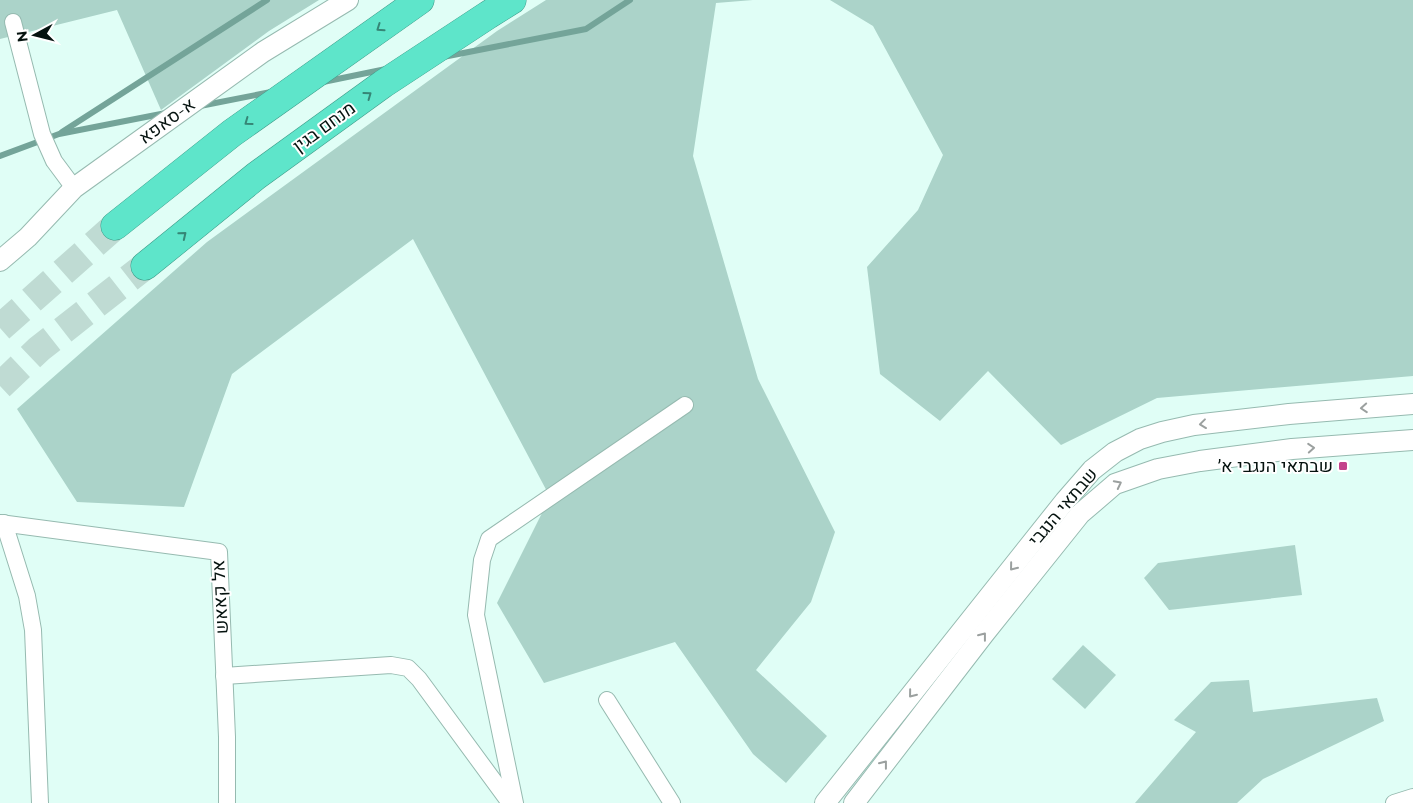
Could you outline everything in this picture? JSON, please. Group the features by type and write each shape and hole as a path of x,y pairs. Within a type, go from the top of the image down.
{"highway":[{"path":"115,226 232,133 420,0"},
{"name":"מנחם בגין","path":"145,266 256,176 383,84 512,0"}],"street":[{"name":"א-סאפא","path":"0,261 28,237 74,188 264,52 348,0"},
{"path":"13,22 42,134 54,162 74,188"},
{"name":"שבתאי הנגבי","path":"825,803 1065,502 1092,470 1115,452 1140,439 1194,425 1289,414 1413,404"},
{"path":"515,803 476,615 482,560 489,539 684,405"},
{"name":"שבתאי הנגבי","path":"854,803 984,634 1080,514 1115,484 1158,469 1200,461 1292,450 1413,440"},
{"path":"2,523 27,596 33,630 40,803"},
{"name":"אל קאאש","path":"2,523 219,552 227,803"},
{"path":"224,676 392,665 408,668 419,679 510,803"},
{"path":"607,700 672,803"},
{"path":"1394,803 1413,797"}],"green space":[{"path":"0,0 319,0 269,31 161,110 117,10 0,39"},
{"path":"546,0 753,0 716,3 693,156 758,379 835,532 811,602 756,670 827,736 786,783 753,754 675,642 544,683 497,603 550,497 413,239 232,374 184,507 77,502 17,409 207,242 497,31"},
{"path":"830,0 1413,0 1413,376 1157,398 1061,445 988,371 940,421 880,374 867,267 918,210 943,155 873,26"},
{"path":"1295,545 1302,595 1169,610 1144,578 1158,563"},
{"path":"1083,645 1116,675 1085,709 1052,679"},
{"path":"1249,680 1253,712 1377,698 1384,721 1263,779 1237,803 1135,803 1196,732 1174,720 1211,682"}],"waterway":[{"path":"62,132 267,0"},
{"path":"443,57 586,29 630,0"},
{"path":"323,82 386,69"},
{"path":"200,106 271,92"},
{"path":"0,156 59,134 166,113"}],"tunnel":[{"path":"0,328 115,226"},
{"path":"0,386 39,349 145,266"}],"place":[{"name":"שבתאי הנגבי א׳","path":"1343,466"}]}
